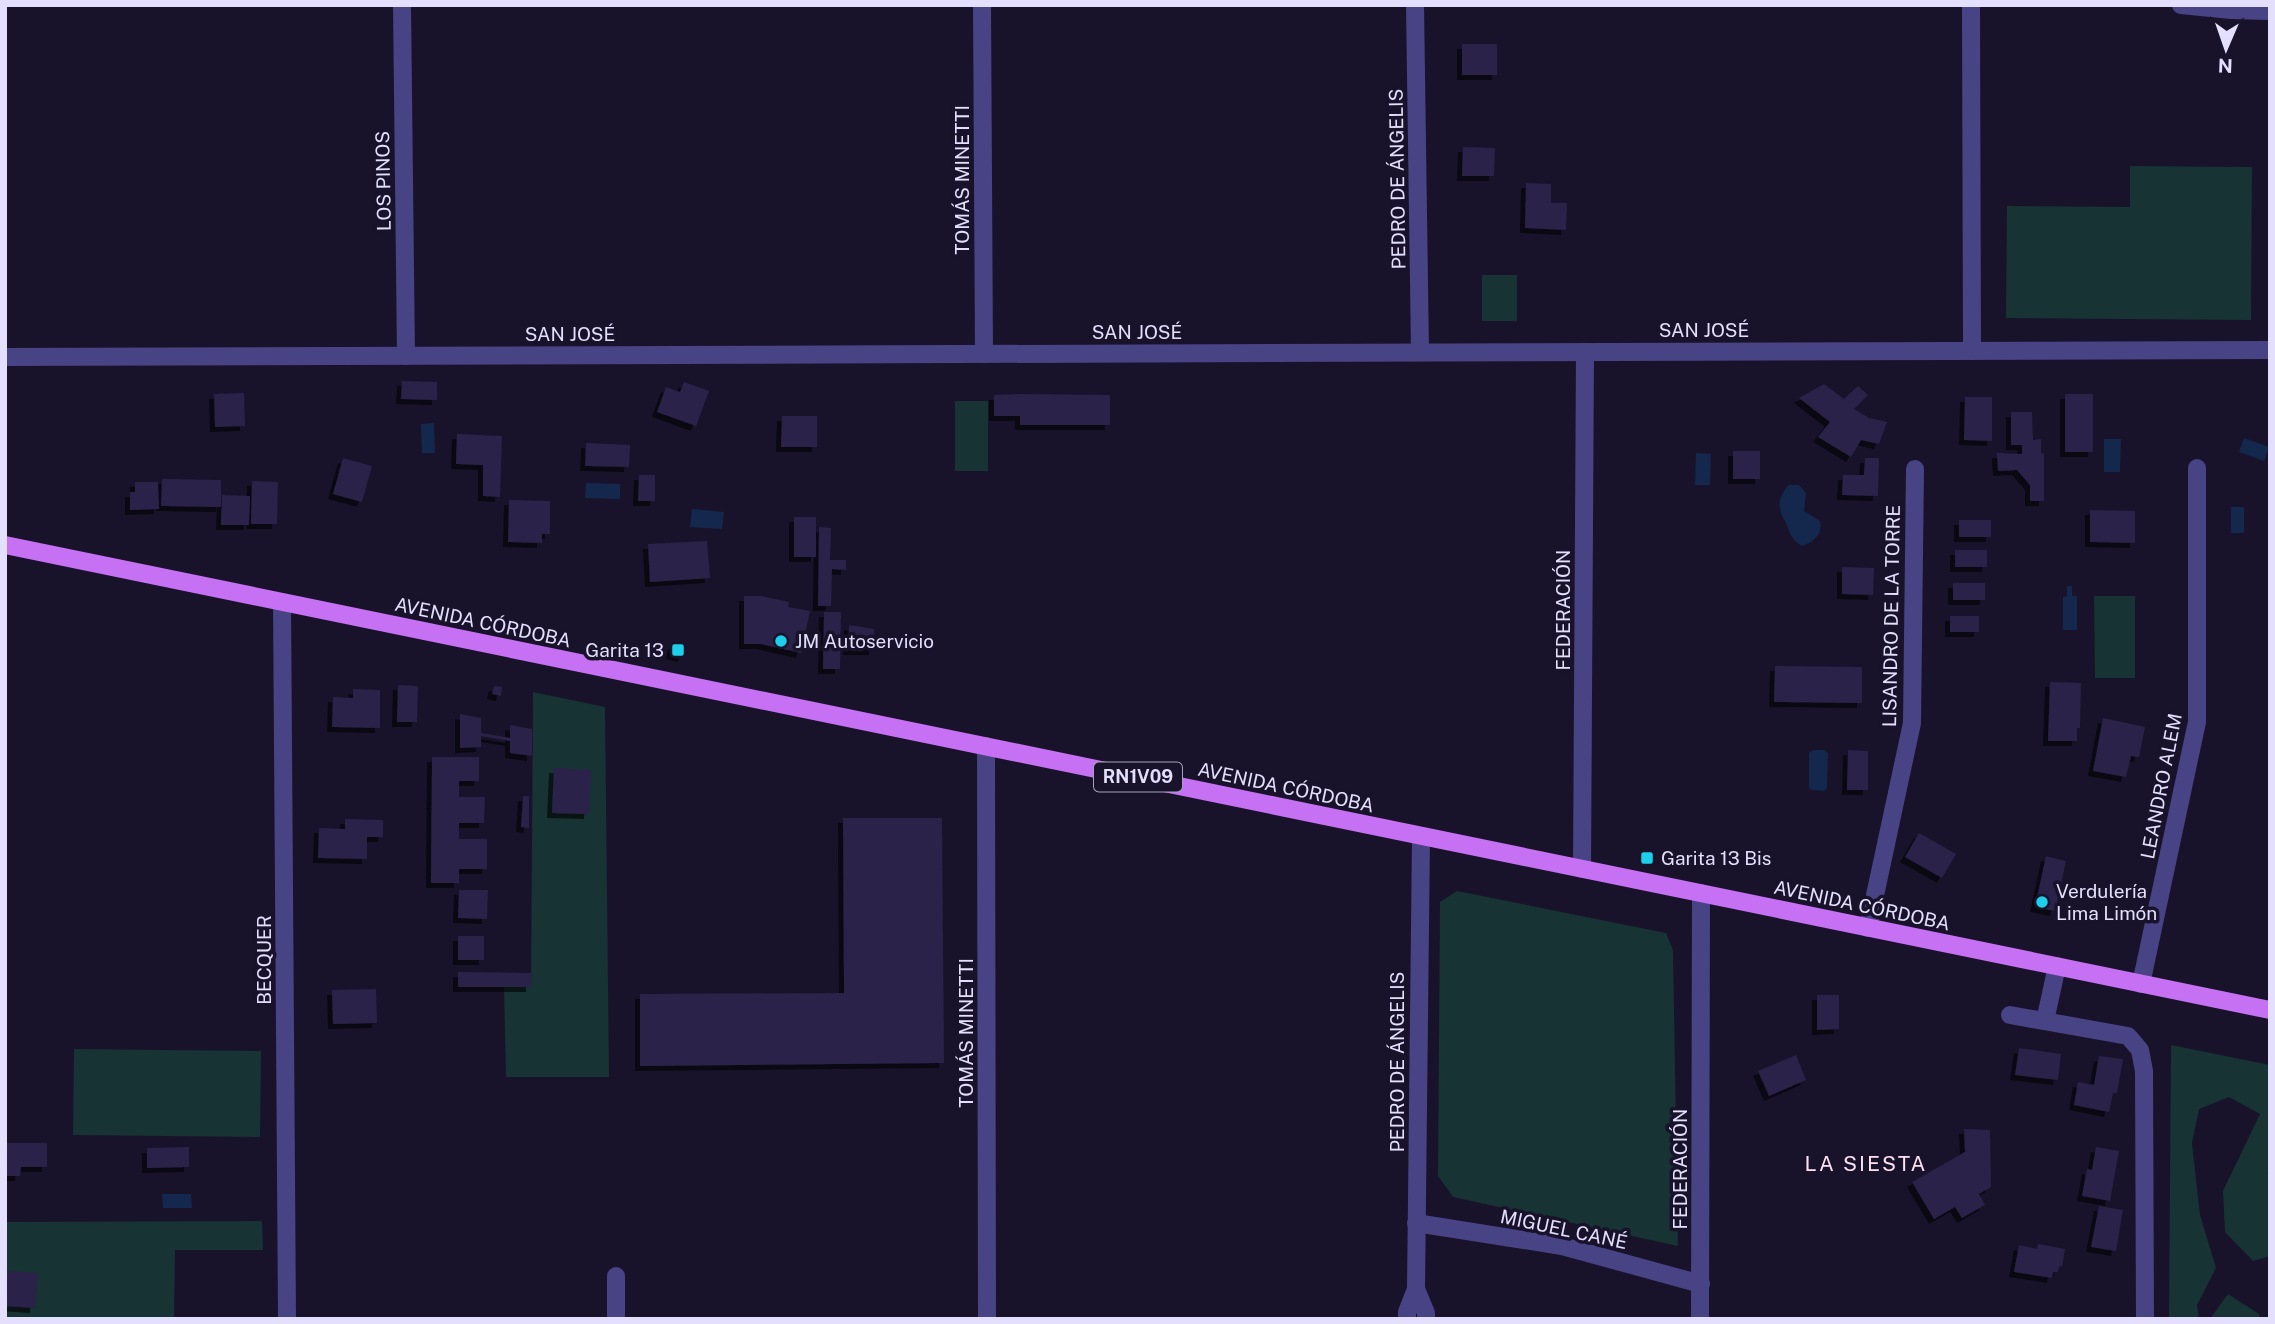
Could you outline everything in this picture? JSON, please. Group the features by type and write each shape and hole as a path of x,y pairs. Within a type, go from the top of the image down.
{"main road":[{"name":"AVENIDA CÓRDOBA","path":"5,545 2270,1010"}],"street":[{"name":"LOS PINOS","path":"402,5 406,356"},
{"name":"TOMÁS MINETTI","path":"982,5 984,354"},
{"name":"PEDRO DE ÁNGELIS","path":"1415,5 1420,352"},
{"path":"1971,5 1972,351"},
{"path":"2181,5 2270,11"},
{"name":"SAN JOSÉ","path":"5,357 2270,350"},
{"name":"FEDERACIÓN","path":"1583,869 1585,352"},
{"name":"LEANDRO ALEM","path":"2141,984 2197,722 2197,468"},
{"name":"LISANDRO DE LA TORRE","path":"1868,928 1912,723 1915,469"},
{"name":"BECQUER","path":"282,602 287,1319"},
{"name":"TOMÁS MINETTI","path":"986,746 987,1319"},
{"name":"PEDRO DE ÁNGELIS","path":"1407,1319 1416,1289 1421,836"},
{"name":"FEDERACIÓN","path":"1700,1319 1702,893"},
{"path":"2045,1021 2057,966"},
{"path":"2010,1015 2128,1036 2140,1049 2144,1071 2145,1319"},
{"name":"MIGUEL CANÉ","path":"1416,1223 1562,1246 1701,1284"},
{"path":"616,1276 616,1319"},
{"name":"PEDRO DE ÁNGELIS","path":"1416,1289 1426,1319"}],"green space":[{"path":"2130,166 2252,167 2251,320 2006,318 2007,206 2130,207"},
{"path":"1482,275 1517,275 1517,321 1482,321"},
{"path":"955,401 988,401 988,471 955,471"},
{"path":"2094,596 2135,596 2135,678 2095,678"},
{"path":"533,692 605,707 609,1077 506,1077 504,987 531,987"},
{"path":"1457,891 1666,933 1673,950 1678,1246 1453,1197 1438,1176 1440,902"},
{"path":"2171,1045 2270,1065 2270,1171 2267,1173 2270,1175 2270,1256 2253,1261 2225,1232 2223,1191 2260,1114 2229,1097 2199,1109 2192,1143 2200,1215 2216,1268 2197,1305 2199,1319 2169,1319"},
{"path":"74,1049 261,1051 260,1137 73,1135"},
{"path":"262,1221 263,1250 175,1250 174,1319 5,1319 5,1222"},
{"path":"2228,1294 2259,1314 2260,1319 2210,1319"}],"water":[{"path":"434,423 435,453 422,453 421,424"},
{"path":"2244,438 2269,447 2264,461 2239,452"},
{"path":"2104,439 2121,439 2120,472 2104,472"},
{"path":"1696,453 1711,454 1710,485 1695,485"},
{"path":"586,483 620,484 620,499 585,498"},
{"path":"1788,485 1799,485 1806,493 1804,511 1820,521 1817,537 1802,546 1792,537 1781,511 1781,497"},
{"path":"2231,507 2244,507 2244,533 2231,533"},
{"path":"692,509 724,512 722,529 690,527"},
{"path":"2067,586 2072,586 2072,596 2077,596 2077,630 2063,630 2063,597 2067,596"},
{"path":"1813,750 1824,750 1828,753 1827,788 1824,791 1809,788 1809,753"},
{"path":"162,1194 191,1194 192,1208 163,1208"}],"building":[{"path":"1462,44 1497,44 1497,75 1462,75"},
{"path":"1463,147 1495,148 1494,176 1462,176"},
{"path":"1526,183 1551,184 1551,203 1567,203 1566,230 1525,228"},
{"path":"402,381 437,382 437,400 401,399"},
{"path":"684,382 709,391 696,426 657,412 666,387 680,392"},
{"path":"1824,384 1844,399 1858,386 1868,395 1854,409 1869,418 1887,422 1879,444 1861,440 1851,457 1818,437 1830,422 1799,398"},
{"path":"244,393 245,426 215,427 214,394"},
{"path":"2065,394 2093,394 2093,452 2065,452"},
{"path":"994,395 1110,395 1110,425 1020,425 1020,416 994,416"},
{"path":"1965,397 1992,397 1992,441 1964,440"},
{"path":"2011,412 2032,412 2033,440 2041,439 2041,454 2044,453 2044,501 2030,501 2030,485 2017,470 1998,471 1997,453 2022,454 2022,445 2011,445"},
{"path":"782,416 817,416 817,447 781,447"},
{"path":"457,434 502,436 500,497 483,496 483,465 456,464"},
{"path":"586,443 630,445 629,467 585,466"},
{"path":"1733,451 1760,451 1760,479 1733,479"},
{"path":"343,458 372,466 362,502 333,494"},
{"path":"1865,458 1879,458 1878,496 1842,495 1843,475 1864,475"},
{"path":"639,475 655,475 655,501 638,501"},
{"path":"162,479 221,480 221,507 161,506"},
{"path":"252,481 278,482 277,524 251,524"},
{"path":"135,482 158,482 159,509 130,510 130,492 135,492"},
{"path":"222,495 250,496 249,525 221,525"},
{"path":"509,500 550,501 550,534 542,534 542,543 508,542"},
{"path":"2090,510 2135,511 2135,543 2090,542"},
{"path":"794,517 816,517 816,557 794,557"},
{"path":"1959,520 1991,520 1991,537 1959,537"},
{"path":"819,527 831,528 830,560 846,560 846,570 832,569 831,606 818,606"},
{"path":"707,541 710,578 650,582 648,544"},
{"path":"1955,550 1987,550 1987,567 1955,567"},
{"path":"1842,567 1874,568 1873,595 1842,594"},
{"path":"1953,583 1985,583 1985,600 1953,600"},
{"path":"744,596 761,596 789,602 788,607 810,611 801,653 761,644 744,644"},
{"path":"824,612 841,612 840,669 823,669"},
{"path":"1950,616 1979,616 1979,632 1950,632"},
{"path":"849,625 874,629 874,650 848,650"},
{"path":"673,644 685,647 683,657 671,654"},
{"path":"1775,666 1862,667 1862,703 1774,702"},
{"path":"2050,682 2081,683 2077,741 2048,741"},
{"path":"398,685 418,686 417,722 397,722"},
{"path":"494,686 502,687 501,696 492,694"},
{"path":"353,689 380,690 380,728 332,727 333,697 353,698"},
{"path":"460,714 481,718 481,733 510,738 510,725 532,729 532,756 510,753 510,741 481,736 481,747 460,748"},
{"path":"2103,718 2145,727 2139,757 2131,756 2126,777 2093,771"},
{"path":"1848,750 1868,751 1868,790 1847,790"},
{"path":"432,757 479,757 479,781 459,781 459,797 485,797 484,823 459,823 459,839 487,839 487,869 459,869 459,883 431,883"},
{"path":"554,768 591,770 589,814 552,813"},
{"path":"523,796 529,796 529,828 521,827"},
{"path":"843,818 942,818 944,1063 640,1066 640,994 844,993"},
{"path":"345,819 383,820 383,837 367,837 367,859 318,858 319,828 345,829"},
{"path":"1919,833 1956,854 1942,878 1905,857"},
{"path":"2046,856 2066,861 2055,911 2035,907"},
{"path":"459,890 488,890 487,919 458,918"},
{"path":"458,936 484,936 484,960 458,960"},
{"path":"458,972 531,973 531,987 458,987"},
{"path":"376,989 377,1023 333,1024 332,990"},
{"path":"1817,995 1839,995 1839,1029 1817,1030"},
{"path":"2019,1048 2061,1054 2058,1080 2015,1075"},
{"path":"1796,1055 1806,1080 1769,1096 1758,1071"},
{"path":"2099,1056 2123,1059 2117,1093 2113,1093 2109,1112 2074,1105 2078,1082 2094,1085"},
{"path":"1964,1129 1990,1130 1991,1187 1979,1194 1985,1205 1962,1218 1955,1207 1934,1219 1912,1182 1965,1152"},
{"path":"5,1143 47,1143 47,1167 21,1167 20,1176 5,1176"},
{"path":"189,1147 189,1167 147,1168 147,1148"},
{"path":"2096,1147 2119,1151 2110,1201 2082,1196 2087,1169 2092,1170"},
{"path":"2099,1206 2123,1210 2116,1251 2091,1247"},
{"path":"2038,1244 2065,1249 2062,1267 2059,1266 2058,1272 2053,1272 2052,1278 2014,1272 2019,1245 2037,1249"},
{"path":"5,1271 38,1273 35,1308 5,1306"}],"place":[{"name":"JM Autoservicio","path":"781,641"},
{"name":"Garita 13","path":"678,650"},
{"name":"Garita 13 Bis","path":"1647,858"},
{"name":"Verdulería Lima Limón","path":"2042,902"}],"district":[{"name":"LA SIESTA","path":"1866,1164"}]}
